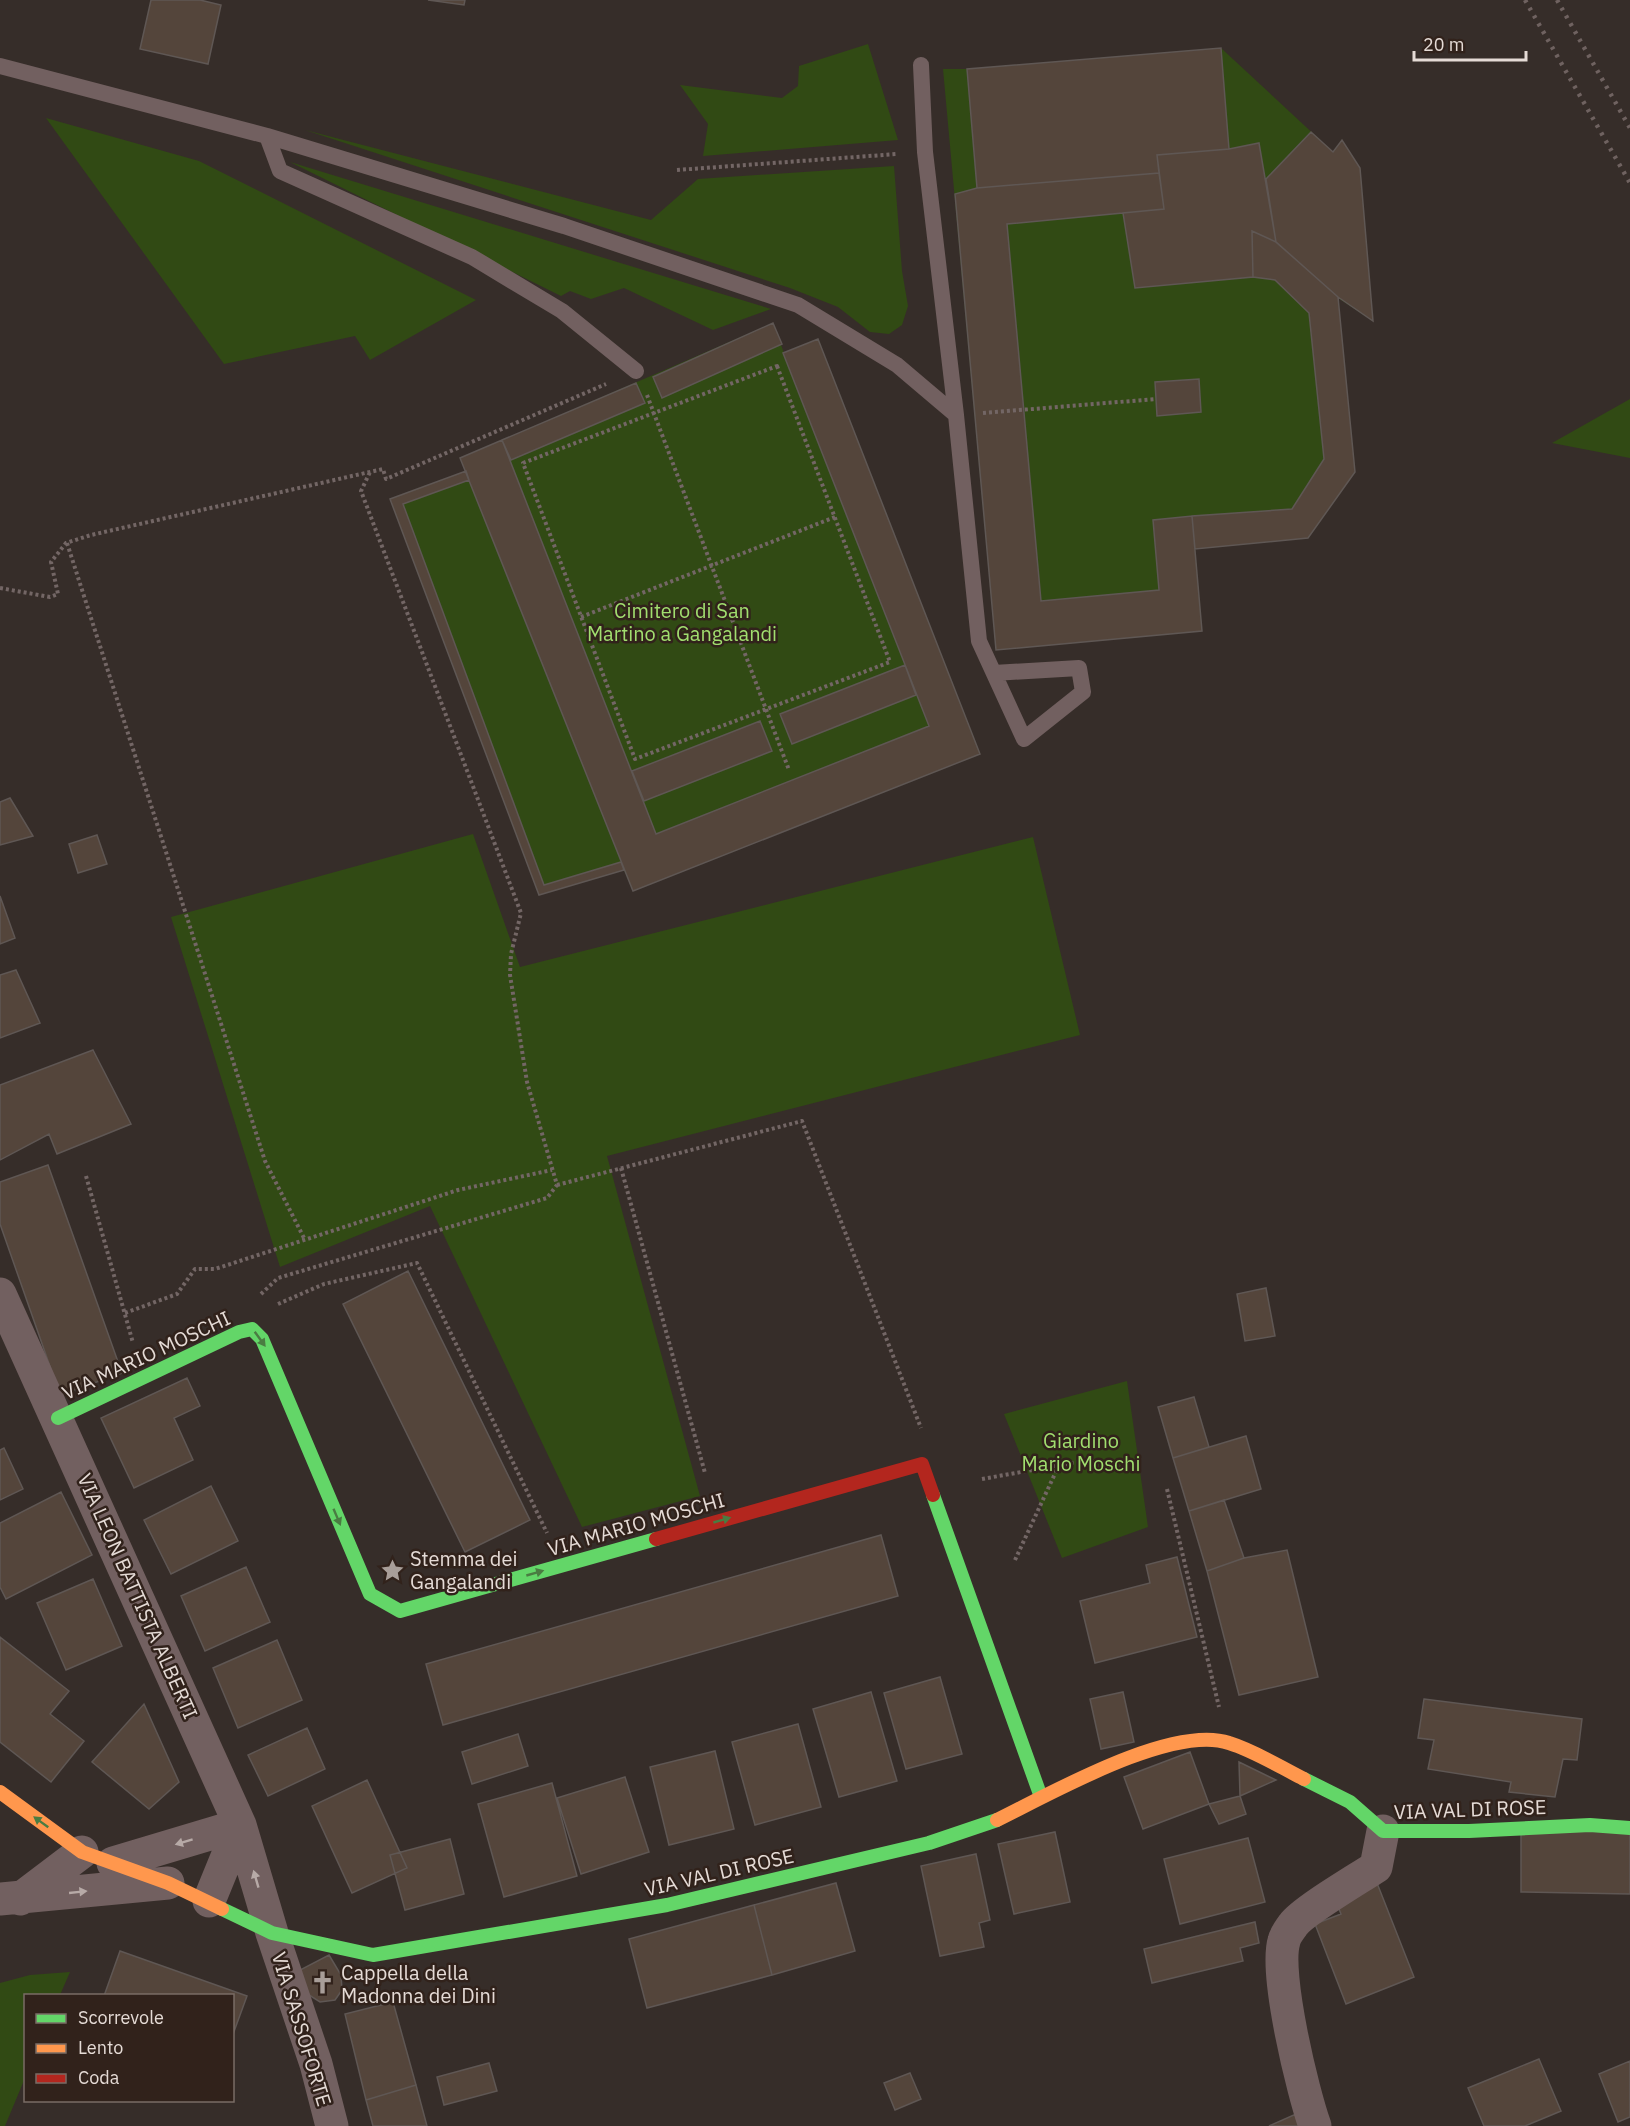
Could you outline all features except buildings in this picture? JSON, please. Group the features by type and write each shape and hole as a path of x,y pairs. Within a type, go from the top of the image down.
{"street":[{"name":"VIA LEON BATTISTA ALBERTI","path":"0,1294 240,1825 272,1933"},
{"name":"VIA MARIO MOSCHI","path":"58,1418 142,1376 239,1332 252,1329 262,1339 370,1594 400,1611 922,1464 1041,1797"},
{"name":"VIA VAL DI ROSE","path":"0,1792 82,1852 208,1900 272,1933 374,1955 619,1915 737,1890 929,1843 985,1826 1100,1769 1186,1740 1228,1742 1350,1802 1383,1831 1469,1831 1590,1825 1630,1828"},
{"path":"113,1863 240,1825"},
{"path":"208,1900 240,1825"},
{"path":"1315,2126 1304,2097 1286,1999 1282,1969 1283,1941 1293,1923 1376,1867 1383,1831"},
{"path":"10,1899 82,1852"},
{"path":"10,1899 168,1883"},
{"name":"VIA SASSOFORTE","path":"272,1933 316,2064 332,2126"}],"lane":[{"path":"921,65 925,152 956,415 979,641 1024,739 1083,692 1079,668 994,673"},
{"path":"0,66 267,136 564,226 798,305 897,365 956,415"},
{"path":"267,136 280,171 472,257 562,311 636,371"}],"path":[{"path":"677,170 925,152"},
{"path":"777,366 890,662 634,759 523,463 655,412 777,366"},
{"path":"0,588 50,597 58,594 51,562 66,543 91,535 383,469 386,479 636,371 655,412 789,770"},
{"path":"956,415 1156,399"},
{"path":"370,472 361,491 520,913 510,975 527,1082 557,1185"},
{"path":"581,617 835,517"},
{"path":"66,543 265,1161 305,1240"},
{"path":"266,1310 260,1292 278,1278 547,1198 557,1185 802,1121 925,1437"},
{"path":"621,1168 705,1473"},
{"path":"125,1313 177,1294 195,1269 215,1269 458,1190 552,1170"},
{"path":"86,1176 142,1376"},
{"path":"252,1329 266,1310 324,1284 417,1263 563,1565"},
{"path":"981,1479 1094,1459 1096,1470"},
{"path":"1015,1560 1059,1464"},
{"path":"1167,1489 1228,1742"}],"green space":[{"path":"868,44 898,140 703,156 708,124 680,85 782,98 798,86 799,66"},
{"path":"1221,48 1333,152 1342,140 1360,168 1373,321 1338,298 1355,472 1308,538 1195,549 1202,631 996,650 943,69 967,69"},
{"path":"46,118 199,161 476,300 370,360 355,336 224,364"},
{"path":"305,130 651,220 698,179 894,166 902,271 908,306 902,325 889,334 870,332 838,307 790,288"},
{"path":"290,162 771,309 713,330 624,288 591,299 570,291 561,296"},
{"name":"Cimitero di San Martino a Gangalandi","path":"773,323 784,353 818,339 980,754 633,891 624,870 539,895 390,499 466,471 461,458"},
{"path":"1630,399 1630,458 1552,443"},
{"path":"473,834 520,967 1033,837 1080,1035 607,1156 700,1496 582,1527 430,1206 280,1267 171,917"},
{"name":"Giardino Mario Moschi","path":"1127,1381 1148,1527 1062,1558 1004,1414"},
{"path":"70,1972 60,1994 24,1994 24,2080 5,2126 0,2126 0,1983 30,1975"}],"railway":[{"path":"1525,0 1630,183"},
{"path":"1557,0 1630,128"}],"traffic: fast":[{"path":"58,1418 239,1332 252,1329 262,1339 370,1594 400,1611 656,1539"},
{"path":"933,1495 1041,1797"},
{"path":"1304,1779 1350,1802 1383,1831 1469,1831 1590,1825 1630,1828"},
{"path":"222,1909 272,1933 373,1955 667,1905 929,1843 997,1820"}],"traffic: slow":[{"path":"997,1820 1111,1765 1176,1743 1205,1740 1229,1743 1304,1779"},
{"path":"0,1792 82,1852 168,1883 222,1909"}],"traffic: jam":[{"path":"656,1539 922,1464 933,1495"}],"place":[{"name":"Stemma dei Gangalandi","path":"392,1570"},
{"name":"Cappella della Madonna dei Dini","path":"323,1983"}]}
